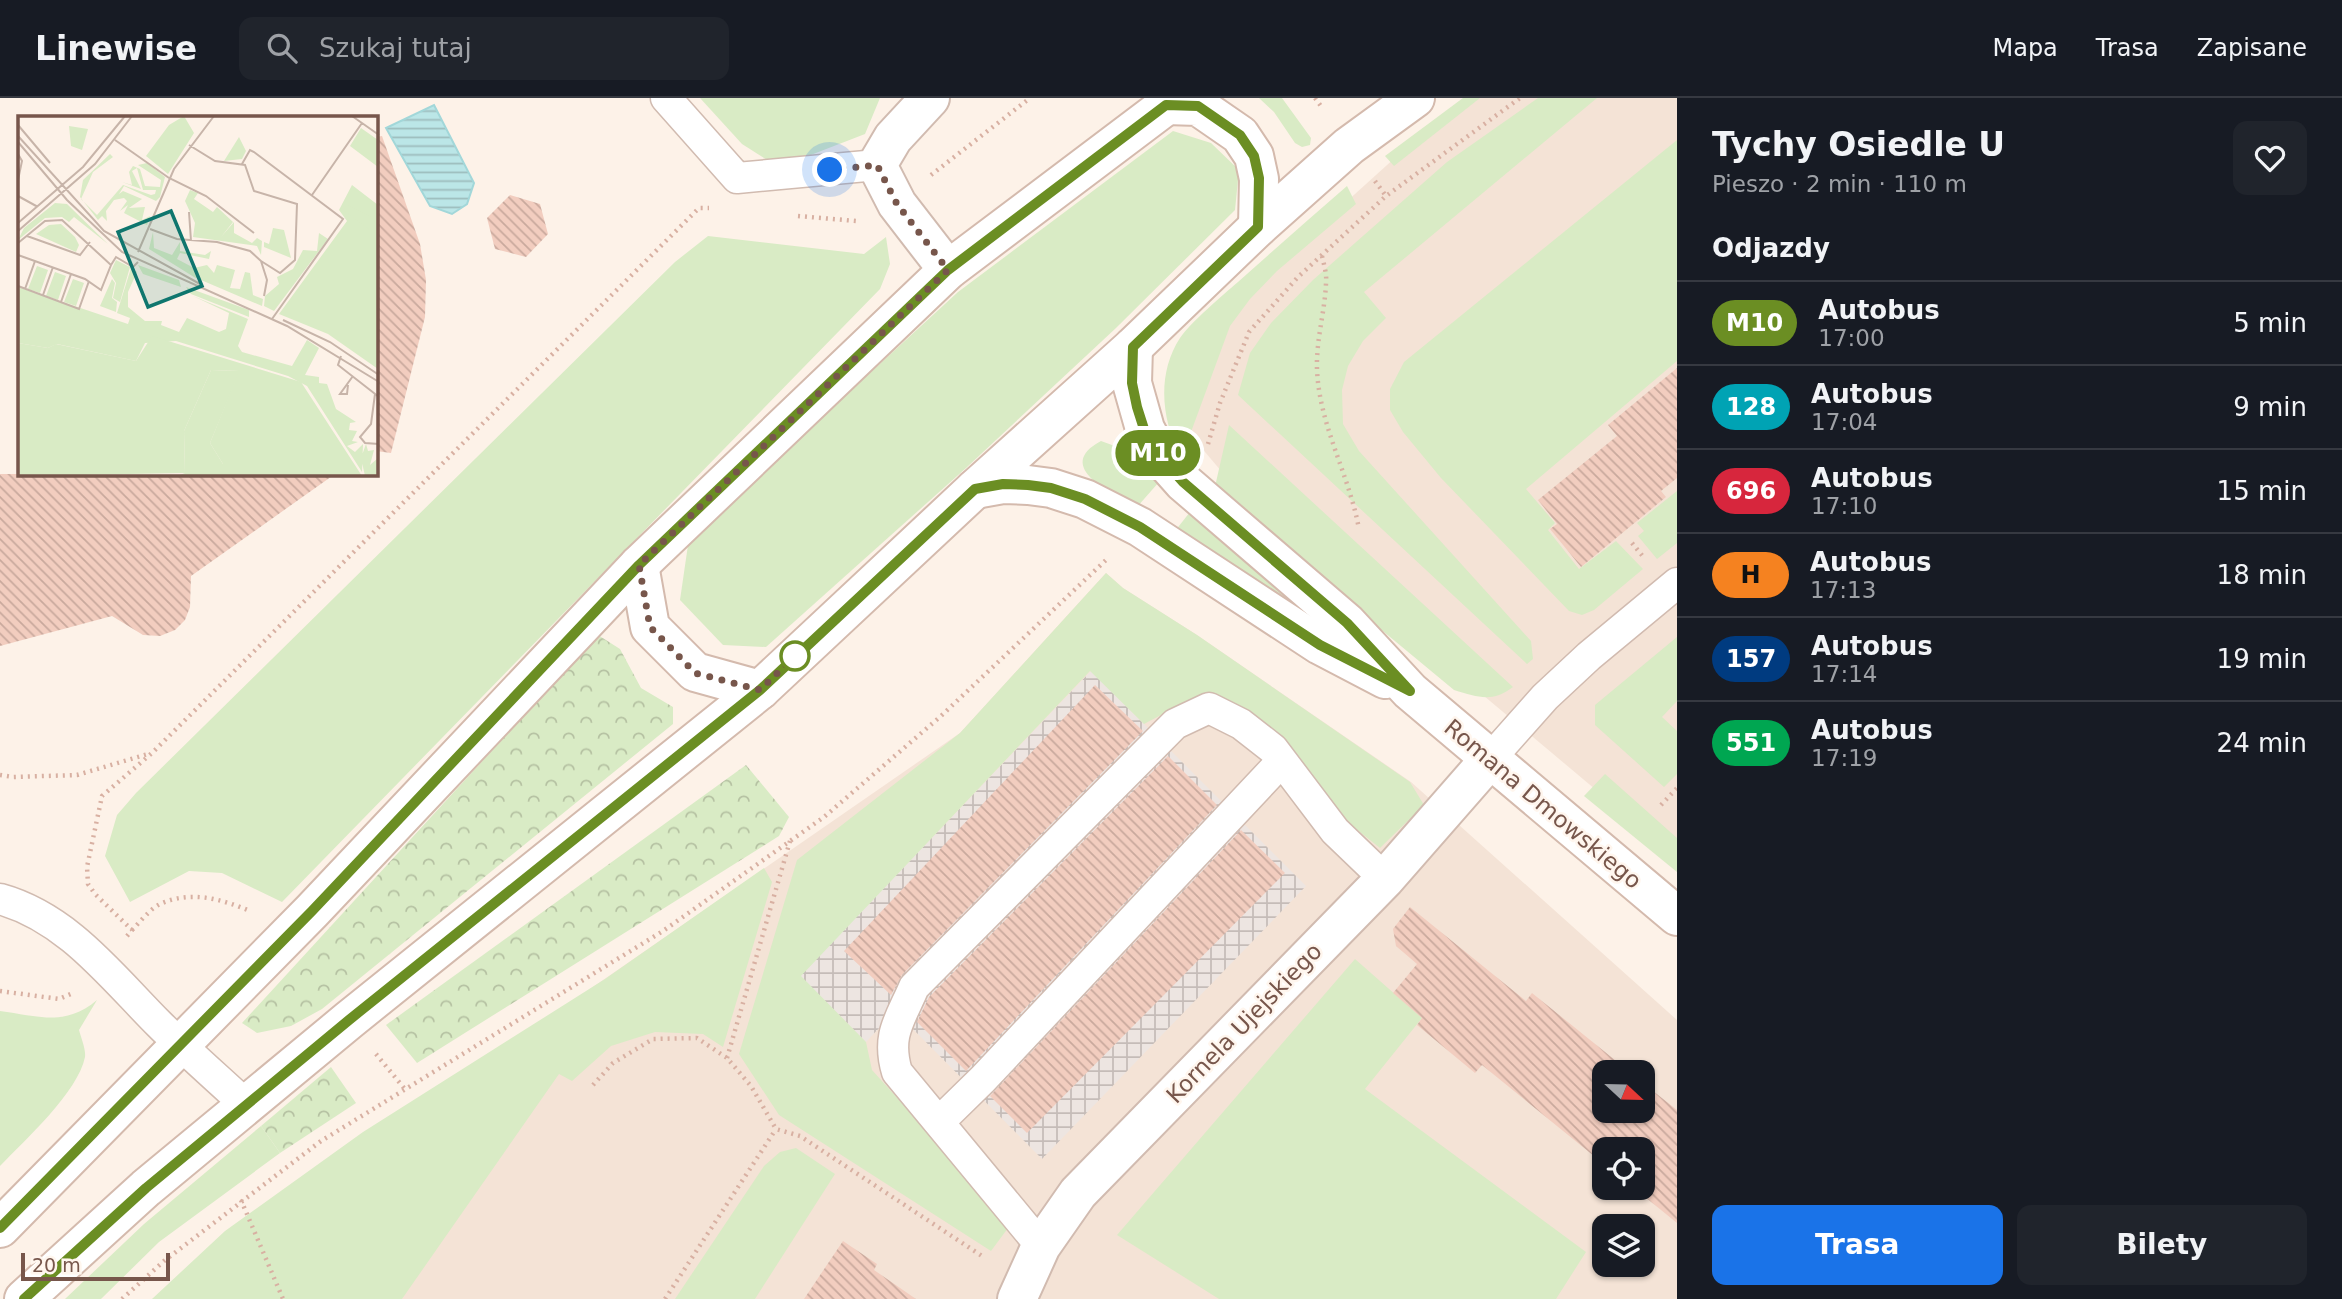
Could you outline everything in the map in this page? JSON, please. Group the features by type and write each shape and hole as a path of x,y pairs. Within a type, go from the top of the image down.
{"street":[{"path":"930,98 893,138 877,165 897,204 948,270"},
{"path":"24,1299 146,1188 246,1105 760,690 975,489 1133,347 1258,227 1349,146 1415,98"},
{"path":"0,1228 312,911 639,565 948,270 1171,101 1198,106 1240,135 1254,156 1259,178 1258,227"},
{"name":"Romana Dmowskiego","path":"1133,347 1132,383 1144,429 1159,455 1183,482 1347,623 1410,691 1677,916"},
{"name":"Romana Dmowskiego","path":"975,489 1003,484 1028,485 1051,488 1085,499 1140,527 1320,645 1410,691"},
{"path":"639,565 650,627 695,673 760,690"},
{"name":"Kornela Ujejskiego","path":"1017,1299 1041,1246 1078,1193 1385,879 1490,759"}],"lane":[{"path":"666,98 737,178 877,165"},
{"path":"1490,759 1545,697 1589,656 1677,583"},
{"path":"1041,1246 897,1072 892,1052 892,1037 914,987 1175,724 1209,708 1241,723 1273,748 1335,831 1385,879"},
{"path":"939,1122 983,1079 1281,762"},
{"path":"0,899 35,911 68,933 180,1045 246,1105"}],"path":[{"path":"793,216 874,223 1030,98"},
{"path":"1208,447 1220,403 1249,332 1298,277 1387,196 1520,98"},
{"path":"119,945 132,930 88,884 87,867 102,796 152,752 699,208 712,209"},
{"path":"1322,255 1327,280 1317,367 1322,414 1354,502 1359,529"},
{"path":"122,1299 163,1261 321,1141 663,931 824,817 941,716 1107,558"},
{"path":"0,775 77,775 152,752"},
{"path":"1661,805 1677,788"},
{"path":"727,1058 790,840"},
{"path":"0,991 59,999 77,989"},
{"path":"593,1084 613,1063 653,1039 698,1038 727,1058 751,1086 776,1129 800,1136 993,1263"},
{"path":"665,1299 776,1129"},
{"path":"241,1200 283,1299"}],"shaded area":[{"path":"1476,98 1677,98 1677,858 1233,485 1183,426 1229,308 1397,156"},
{"path":"1106,573 1123,588 1197,635 1411,782 1677,1020 1677,1299 183,1299 288,1198 960,733"},
{"path":"1091,671 1306,886 1042,1159 895,1011 866,1042 800,976"}],"green space":[{"path":"700,98 880,98 865,134 803,158 772,163 742,144"},
{"path":"1259,98 1282,98 1311,138 1310,145 1302,147 1295,143 1274,112"},
{"path":"1463,98 1480,98 1394,166 1385,156"},
{"path":"1538,98 1597,98 1364,292 1386,318 1363,341 1348,366 1342,390 1343,424 1359,451 1531,641 1533,659 1527,664 1238,395 1250,353 1271,323 1313,280 1447,162"},
{"path":"1173,131 1211,143 1239,170 1235,210 1116,328 966,468 766,647 723,645 680,600 688,545 784,452 958,292"},
{"path":"1677,140 1677,361 1526,489 1555,523 1548,530 1579,569 1616,541 1643,569 1594,610 1582,615 1569,611 1441,478 1403,432 1390,410 1390,389 1404,362"},
{"path":"1347,186 1356,204 1277,271 1250,299 1230,326 1184,451 1180,455 1169,426 1164,396 1168,366 1180,338 1208,309"},
{"path":"708,236 864,254 886,237 890,264 880,289 282,902 222,873 189,871 130,902 105,856 117,815 136,793 675,262"},
{"path":"1229,425 1513,687 1491,697 1454,690 1214,491"},
{"path":"1101,441 1112,445 1159,482 1137,507 1103,487 1085,470 1083,460 1088,451"},
{"path":"1677,491 1677,543 1657,559 1638,536 1644,531 1637,523"},
{"path":"1190,512 1339,635 1175,531"},
{"path":"1106,573 1123,588 1197,635 1410,782 1424,805 1380,848 1351,825 1258,718 1229,704 1174,708 1144,724 1090,671 801,976 866,1042 872,1070 1011,1224 991,1251 779,1115 739,1054 797,860 960,733"},
{"path":"598,635 620,649 641,688 673,707 673,724 322,1009 291,1026 257,1033 242,1023"},
{"path":"1677,637 1677,701 1662,717 1677,731 1677,774 1664,787 1595,725 1595,705"},
{"path":"746,765 789,817 779,836 417,1063 386,1025"},
{"path":"1605,774 1677,838 1677,872 1584,796"},
{"path":"764,868 772,882 723,1047 703,1034 655,1032 611,1046 572,1081 559,1074 402,1299 152,1299 225,1231 363,1132 605,979"},
{"path":"1355,959 1422,1018 1365,1089 1586,1252 1556,1299 1219,1299 1117,1235"},
{"path":"97,1000 79,1030 85,1057 72,1085 49,1115 0,1166 0,1011 39,1017 62,1017 74,1014"},
{"path":"331,1067 356,1103 280,1153 261,1126"},
{"path":"261,1126 280,1153 159,1242 101,1299 65,1299 144,1224"},
{"path":"796,1148 835,1174 755,1299 675,1299 764,1166 780,1152"}],"water":[{"path":"434,105 474,183 467,204 452,214 430,206 386,128"}],"building":[{"path":"382,136 420,244 426,280 425,317 391,453 378,451 378,137"},
{"path":"510,195 540,204 548,234 526,257 495,249 487,218"},
{"path":"1677,368 1677,478 1661,491 1666,497 1581,567 1550,529 1557,524 1538,500 1617,436 1608,425"},
{"path":"0,474 332,476 191,576 190,607 185,620 175,630 160,636 143,635 112,616 0,646"},
{"path":"1095,685 1143,731 902,975 891,995 844,951"},
{"path":"1168,756 1217,805 966,1071 917,1022 929,997"},
{"path":"1241,830 1285,873 1027,1133 990,1096"},
{"path":"1410,907 1526,1001 1532,993 1615,1060 1592,1060 1592,1124 1656,1124 1656,1093 1677,1110 1677,1223 1649,1200 1655,1200 1655,1137 1592,1137 1592,1154 1482,1065 1475,1073 1417,1025 1422,1018 1393,993 1417,964 1396,946 1393,929"},
{"path":"843,1241 877,1264 874,1270 916,1299 804,1299"}],"bus line":[{"name":"M10","path":"0,1228 312,911 639,565 948,270 1166,105 1198,106 1240,135 1254,156 1259,178 1258,227 1133,347 1132,383 1137,407 1144,429 1159,455 1183,482 1347,623 1410,691 1320,645 1113,512 1051,488 1003,484 975,489 760,690 349,1020 146,1188 24,1299"}],"route":[{"path":"795,656 760,690 695,673 650,627 639,565 948,270 897,204 877,165 830,170"}]}
